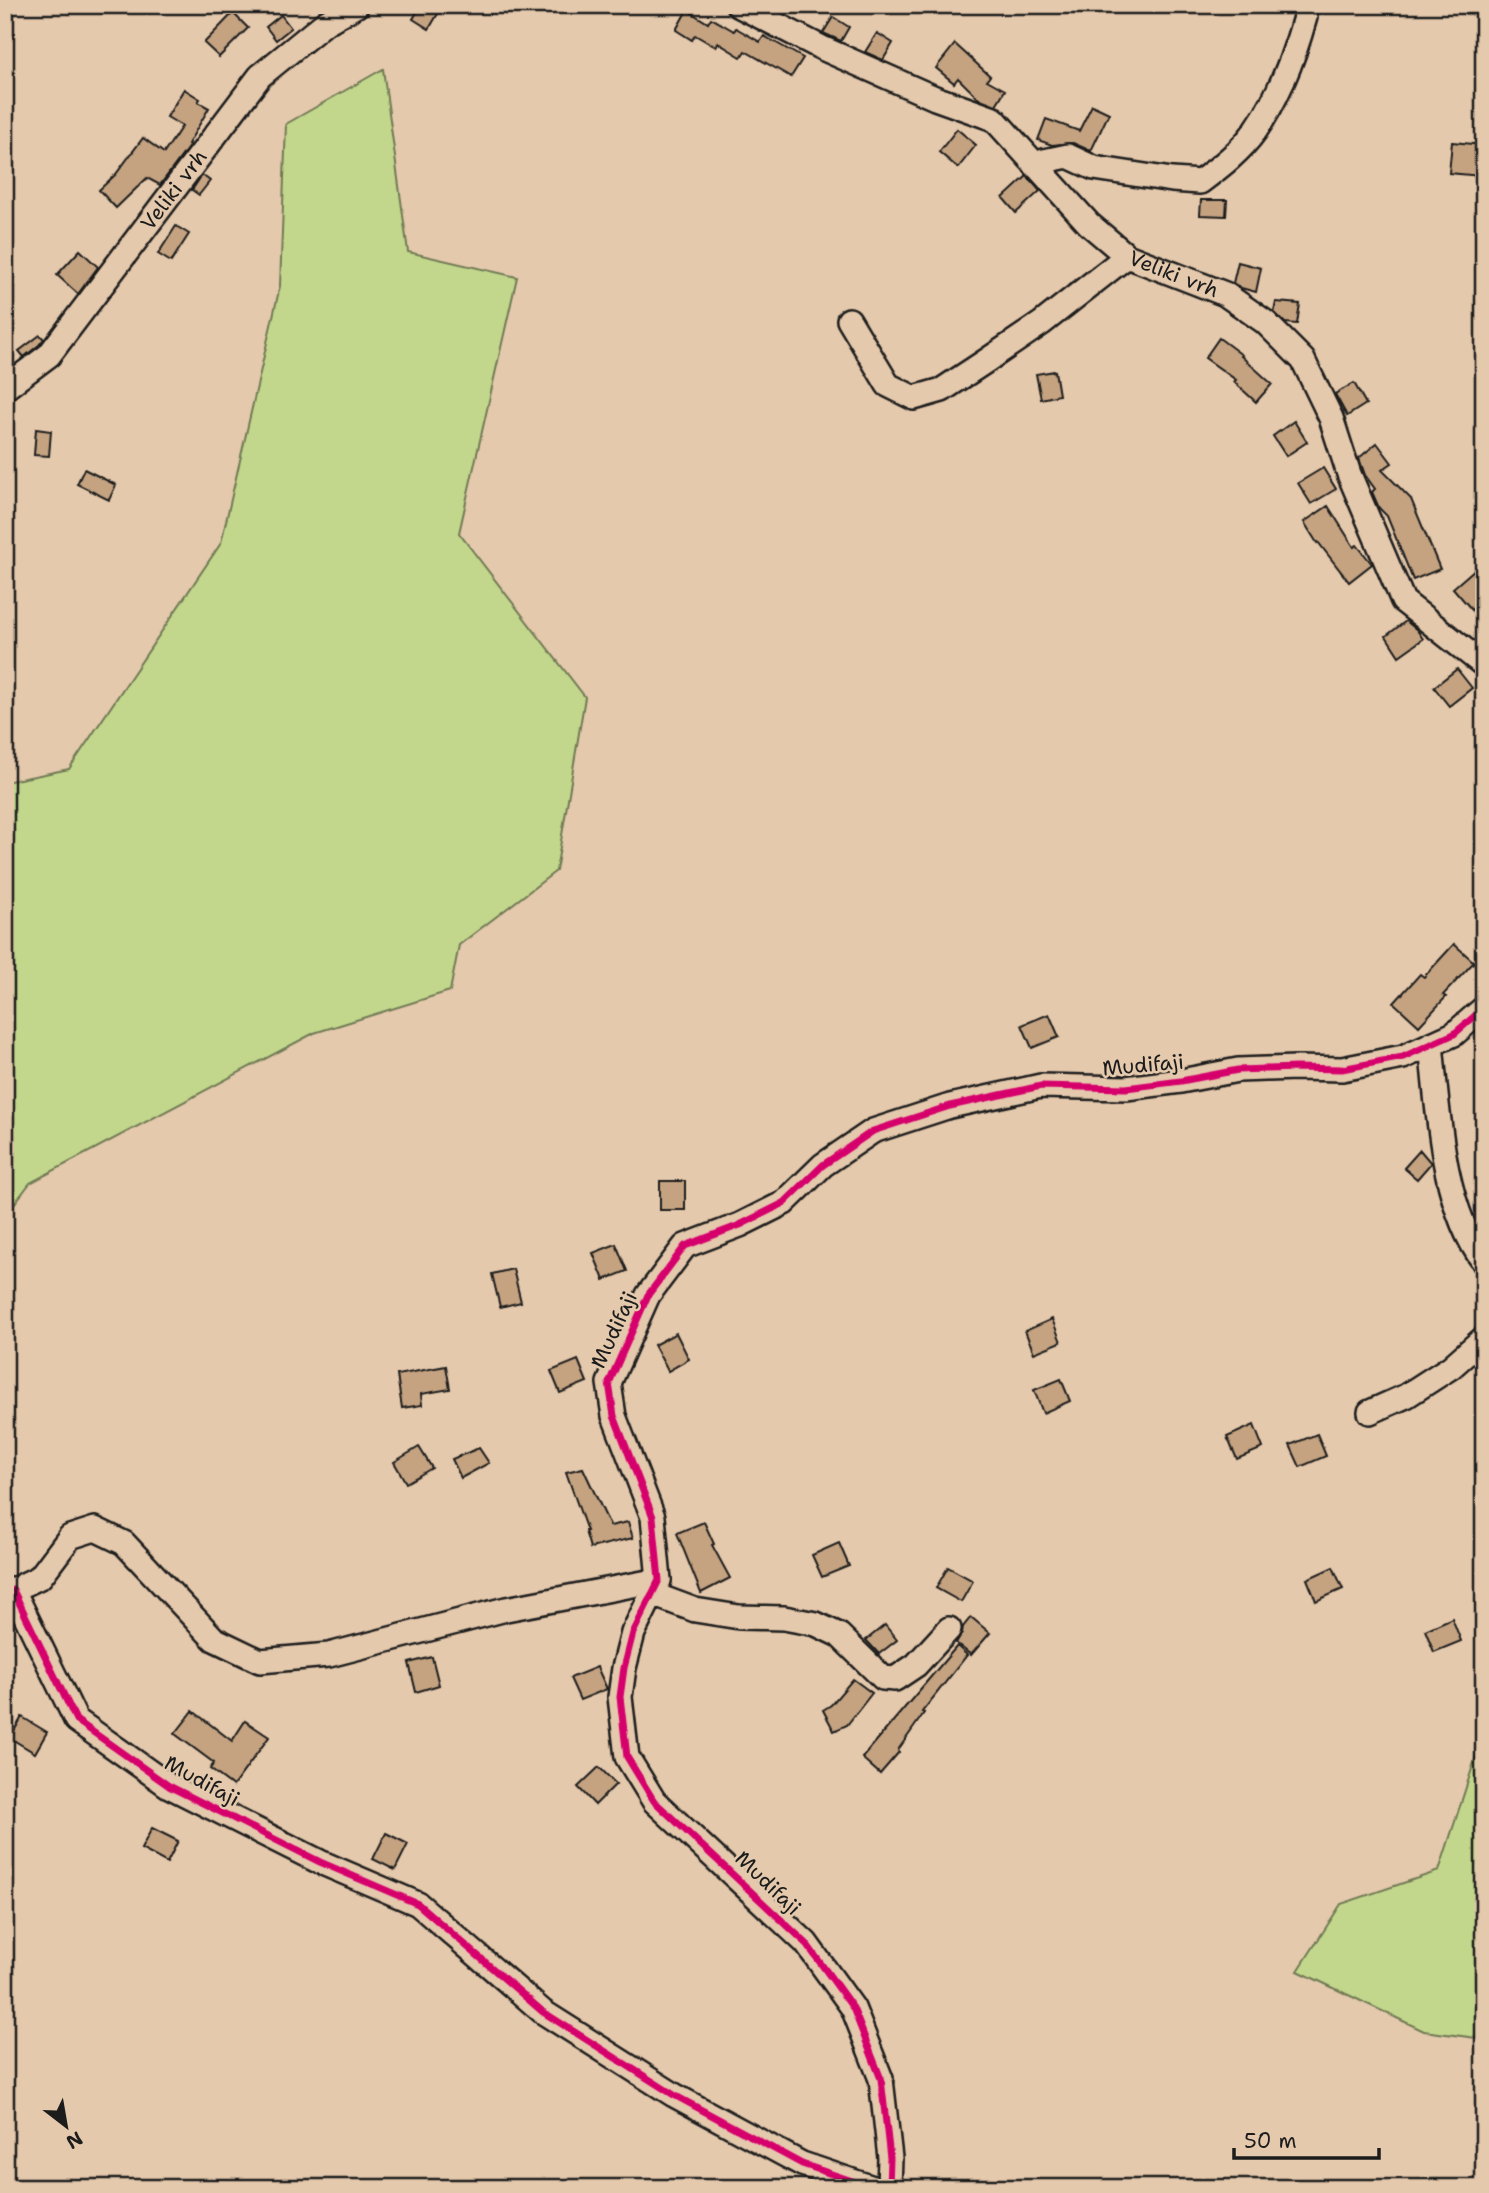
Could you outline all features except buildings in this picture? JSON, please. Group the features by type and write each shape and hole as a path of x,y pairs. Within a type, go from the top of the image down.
{"street":[{"name":"Veliki vrh","path":"5,388 50,355 260,76 325,23 357,5"},
{"name":"Veliki vrh","path":"738,5 822,48 935,98 994,119 1089,224 1127,256 1225,294 1265,322 1303,360 1331,418 1349,474 1403,601 1484,665"},
{"path":"1037,166 1044,161 1068,156 1094,168 1200,182 1228,160 1255,131 1277,94 1297,48 1305,17"},
{"path":"849,320 888,385 914,398 942,390 975,369 1042,323 1127,256"},
{"name":"Mudifaji","path":"889,2188 890,2158 881,2079 853,2008 806,1943 654,1801 627,1756 620,1697 633,1633 655,1587 653,1517 614,1416 609,1383 648,1295 685,1246 740,1225 784,1203 823,1166 873,1131 950,1107 1041,1086 1126,1088 1238,1070 1342,1069 1403,1057 1454,1034 1484,1008"},
{"path":"1431,1044 1450,1188 1474,1249 1484,1262"},
{"path":"1370,1412 1406,1396 1451,1367 1484,1338"},
{"name":"Mudifaji","path":"873,2188 802,2164 674,2095 543,2012 418,1904 320,1862 169,1786 76,1720 9,1589 40,1577 70,1537 95,1529 124,1543 214,1639 260,1661 329,1655 506,1609 655,1587 695,1609 739,1617 784,1618 816,1624 839,1635 883,1678 894,1679 916,1665 949,1629"}],"green space":[{"path":"383,69 408,252 517,277 459,533 585,697 556,871 459,945 450,991 314,1033 30,1183 5,1216 5,782 69,769 221,543 280,286 286,124"},
{"path":"1484,1741 1484,2039 1424,2031 1298,1971 1341,1904 1439,1871 1479,1747"}],"cycle path":[{"path":"889,2188 890,2158 881,2079 853,2008 806,1943 654,1801 627,1757 620,1697 624,1668 633,1633 659,1580 653,1517 614,1416 609,1383 648,1295 685,1246 740,1225 784,1203 823,1165 873,1131 950,1106 1041,1086 1126,1088 1238,1070 1342,1069 1403,1057 1454,1034 1484,1008"},
{"path":"13,1590 76,1720 169,1786 320,1862 418,1904 543,2012 674,2095 802,2164 873,2188"}]}
